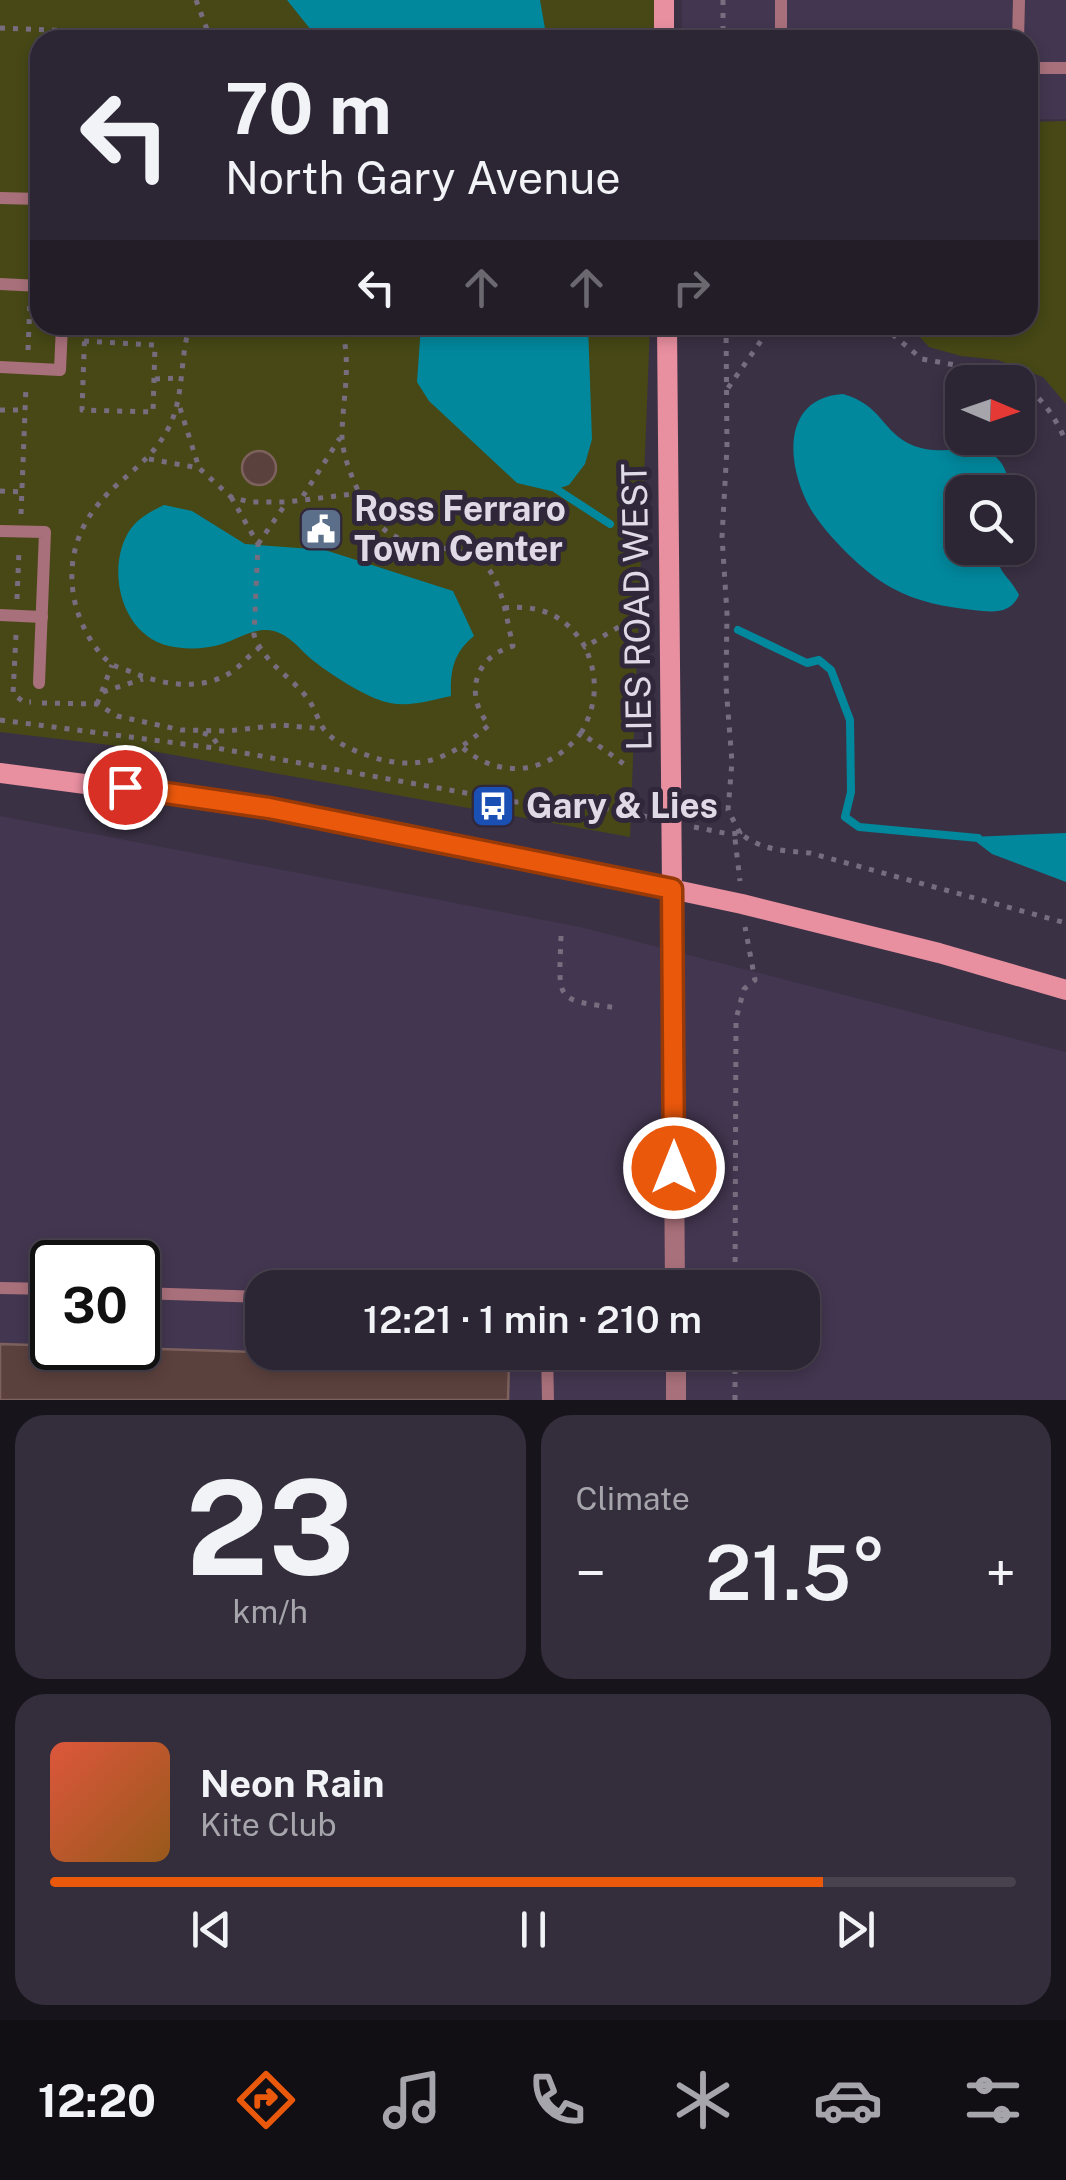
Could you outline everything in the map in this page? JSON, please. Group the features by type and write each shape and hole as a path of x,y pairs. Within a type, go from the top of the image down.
{"street":[{"path":"664,0 664,30"},
{"name":"LIES ROAD WEST","path":"667,335 672,889"},
{"path":"0,773 269,808 672,889 921,948 1066,990"},
{"path":"672,889 675,1270"},
{"path":"676,1370 676,1400"}],"lane":[{"path":"780,0 781,30"},
{"path":"1018,30 1019,0"},
{"path":"1038,68 1066,68"},
{"path":"0,198 30,199"},
{"path":"0,284 30,285"},
{"path":"0,368 60,370 62,335"},
{"path":"0,530 45,532 39,683"},
{"path":"0,615 42,617"},
{"path":"0,1288 30,1289"},
{"path":"160,1293 245,1296"},
{"path":"547,1370 548,1400"}],"path":[{"path":"196,0 208,30"},
{"path":"723,0 723,30"},
{"path":"0,28 36,30"},
{"path":"30,335 13,694 24,702 98,704 118,716 212,736 222,749"},
{"path":"84,335 84,342 82,410 153,412 155,345 84,342"},
{"path":"188,335 179,405 199,468 231,497 258,544 254,635 259,648 314,705 324,729 346,747 389,762 419,765 462,748 489,725 476,704 475,681 493,654 513,646 489,569 473,555 417,546 388,534 371,515 341,436 348,368 343,335"},
{"path":"726,335 722,537 732,762 728,810 740,832 763,846 810,854 1066,923"},
{"path":"726,390 762,335"},
{"path":"893,335 922,359 955,365"},
{"path":"155,378 180,378"},
{"path":"1035,397 1057,420 1066,442"},
{"path":"179,405 150,459 95,508 76,545 71,594 81,625 100,654 112,664 146,678 179,685 206,682 230,673 259,648"},
{"path":"0,410 25,410"},
{"path":"302,499 341,436"},
{"path":"150,459 199,468"},
{"path":"0,492 22,492"},
{"path":"231,497 250,502 288,502 361,492"},
{"path":"258,544 288,502"},
{"path":"462,748 503,769 532,768 560,756 581,734 594,706 592,661 576,633 549,612 519,606 504,608"},
{"path":"585,647 627,622"},
{"path":"98,704 112,664"},
{"path":"103,692 146,678"},
{"path":"0,720 222,749 516,802 573,802 618,810"},
{"path":"190,730 227,731 280,725 324,729"},
{"path":"581,734 628,767"},
{"path":"732,837 740,832"},
{"path":"560,936 559,984 565,997 572,1002 619,1008"},
{"path":"735,1270 736,1018 744,989 755,980 751,974"},
{"path":"735,1370 735,1400"}],"shaded area":[{"name":"Ross Ferraro Town Center","path":"0,0 664,0 662,30 30,30 30,335 650,335 630,837 135,748 0,732"},
{"path":"682,0 1066,0 1066,119 1038,119 1038,30 682,30"},
{"path":"1066,121 1066,404 1043,377 1035,374 1035,365 961,356 929,347 918,335 1038,335 1038,122"},
{"path":"0,816 580,927 1066,1052 1066,1400 0,1400"}],"water":[{"path":"287,0 540,0 545,30 311,30"},
{"path":"420,335 588,335 592,439 585,464 569,485 551,491 517,483 429,401 417,382"},
{"path":"843,394 856,399 912,445 945,450 945,455 997,458 1007,475 945,475 945,565 1000,565 1019,595 1011,606 1000,611 980,611 911,597 870,573 825,530 802,491 794,454 799,420 808,407 823,398"},
{"path":"164,505 192,511 245,544 325,550 453,591 474,636 455,662 451,696 406,704 381,701 337,678 274,631 254,632 222,644 196,648 153,640 130,616 119,583 119,566 128,533 144,516"},
{"path":"1066,833 1066,882 992,854 970,837"}],"building":[{"path":"259,451 271,456 276,468 271,480 259,485 247,480 242,468 247,456"},
{"path":"0,1344 30,1345 30,1370 160,1370 160,1349 245,1352 245,1370 509,1370 508,1400 0,1400"}],"waterway":[{"path":"547,483 610,524"},
{"path":"738,630 807,663 819,660 831,670 850,720 851,792 845,817 859,827 978,838"}],"place":[{"name":"Ross Ferraro Town Center","path":"321,529"},
{"name":"Gary & Lies","path":"493,806"}],"route":[{"path":"125,787 269,808 672,889 674,1168"}]}
